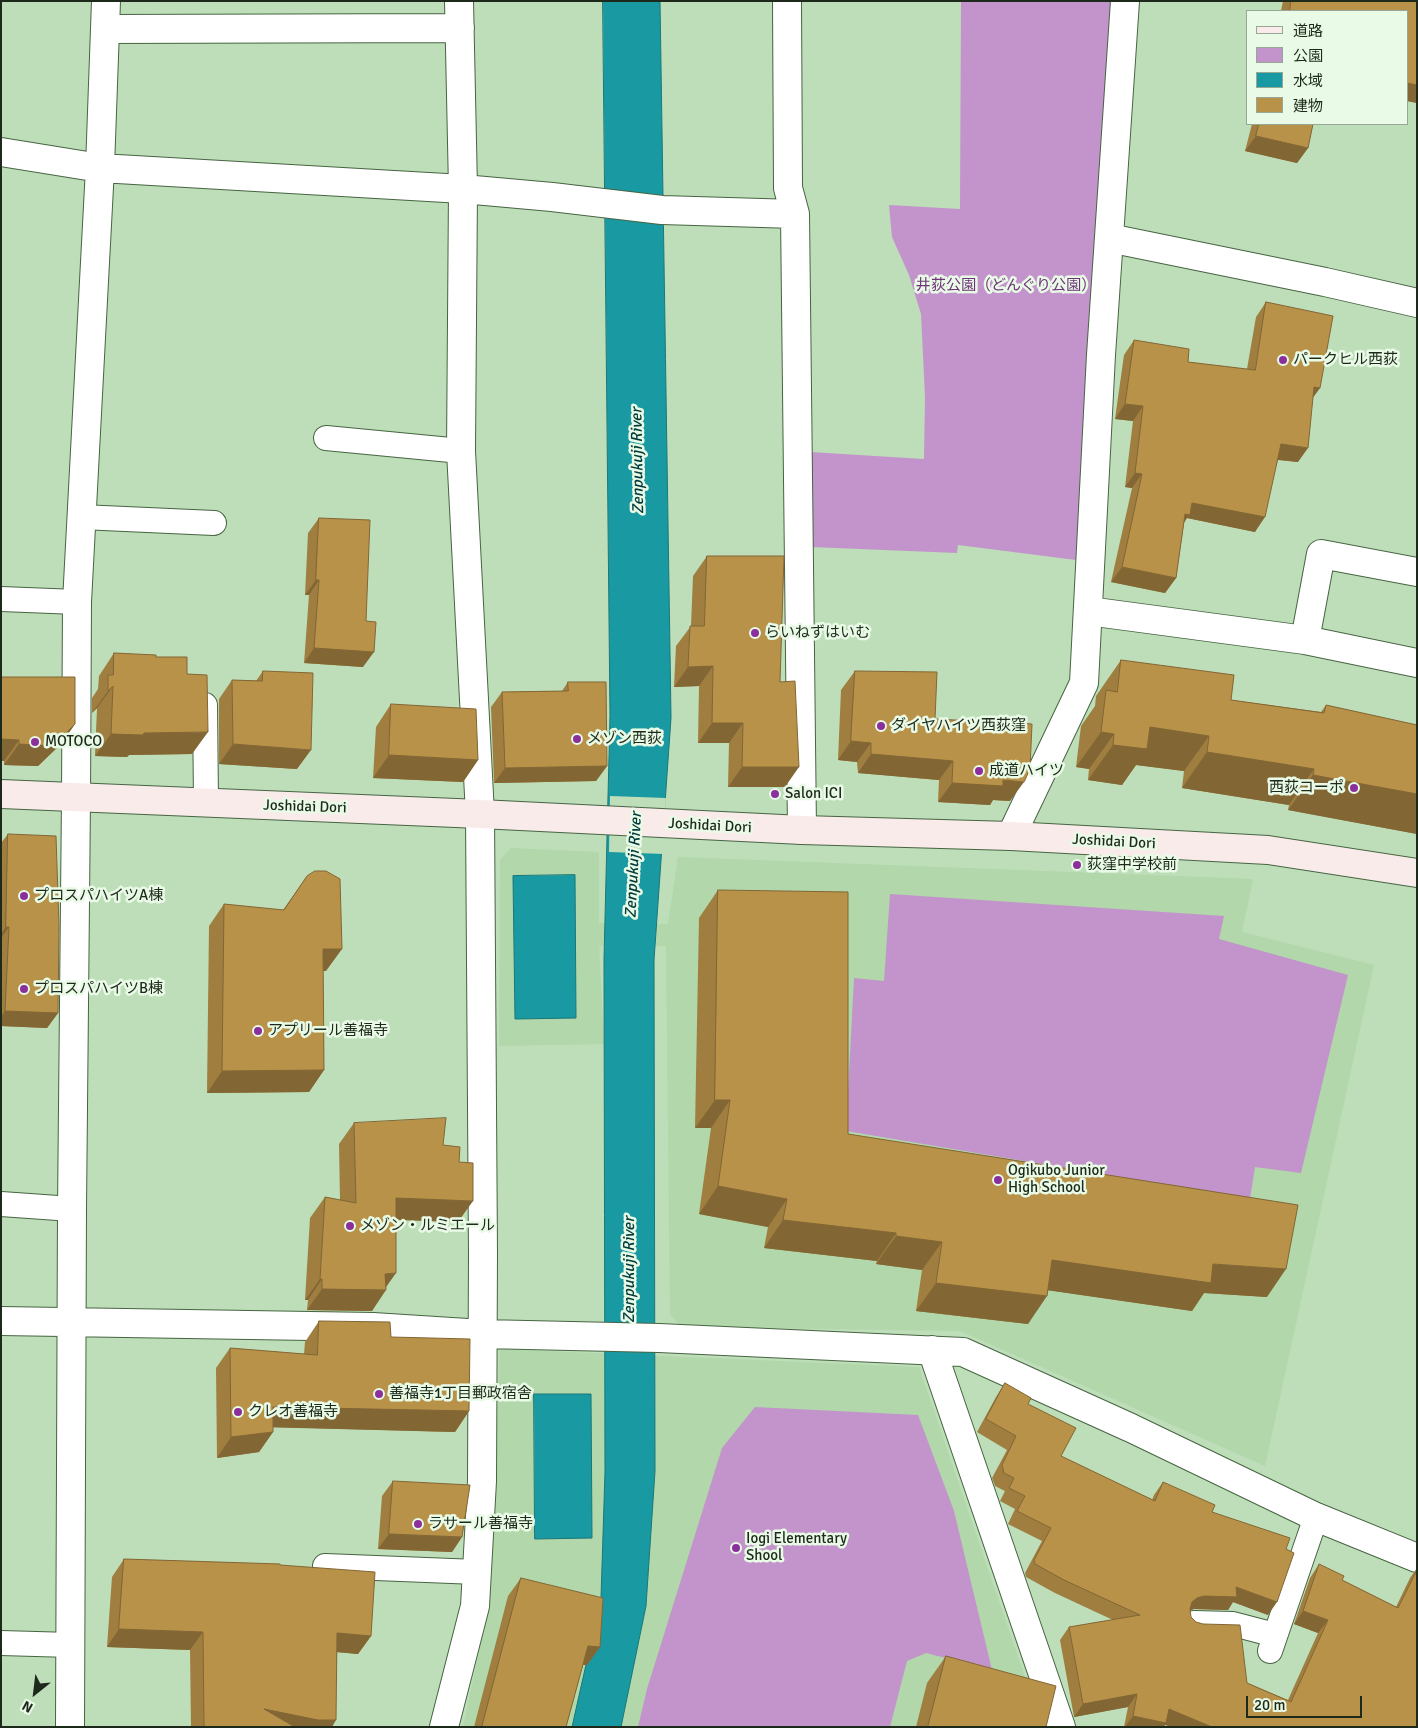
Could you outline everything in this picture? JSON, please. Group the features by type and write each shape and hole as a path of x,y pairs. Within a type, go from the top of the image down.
{"main road":[{"name":"Joshidai Dori","path":"1,794 480,814 802,830 1011,836 1268,850 1417,873"}],"street":[{"path":"70,1727 71,1323 77,602 100,168 106,1"},
{"path":"444,1727 475,1606 482,1481 480,814 461,451 463,189 459,1"},
{"path":"787,1 788,188 795,214 802,830"},
{"path":"1011,836 1084,683 1101,356 1125,1"},
{"path":"105,29 460,28"},
{"path":"1,152 100,168 463,189 658,209 795,214"},
{"path":"1109,238 1326,282 1417,303"},
{"path":"1305,640 1321,554 1417,572"},
{"path":"1088,610 1305,640 1417,663"},
{"path":"1,1322 373,1327 483,1334 659,1338 963,1352 1131,1428 1316,1517 1417,1558"},
{"path":"932,1350 1061,1727"}],"lane":[{"path":"326,438 461,451"},
{"path":"81,518 214,523"},
{"path":"1,599 77,602"},
{"path":"205,682 206,803"},
{"path":"1,1204 72,1209"},
{"path":"1194,1623 1233,1624 1273,1643 1316,1517"},
{"path":"325,1566 477,1572"},
{"path":"1,1642 71,1645"}],"shaded area":[{"name":"Ogikubo Junior High School","path":"511,848 599,852 599,923 668,924 678,857 1253,879 1242,932 1374,965 1265,1466 960,1331 681,1327 670,1314 666,946 599,946 604,1044 499,1046 500,860"},
{"name":"Iogi Elementary Shool","path":"500,1349 919,1367 1042,1727 463,1727 488,1609"}],"green space":[{"name":"井荻公園（どんぐり公園）","path":"961,1 1117,1 1082,446 1076,560 958,545 957,553 811,547 810,452 924,459 925,397 921,314 909,275 892,237 889,205 960,209"},
{"path":"890,894 1224,916 1219,939 1348,975 1301,1173 1255,1167 1250,1199 846,1131 854,978 884,981"},
{"path":"755,1407 918,1415 954,1511 992,1670 926,1653 907,1661 890,1727 638,1727 647,1689 722,1448"}],"water":[{"name":"Zenpukuji River","path":"603,1 660,1 671,718 654,960 655,1471 646,1606 621,1727 572,1727 601,1598 605,1472 604,959 610,716"},
{"path":"575,875 576,1018 515,1019 513,876"},
{"path":"534,1394 591,1394 592,1538 535,1539"}],"pier":[{"path":"610,796 666,798 664,854 609,852"}],"building":[{"path":"1291,1 1417,1 1417,85 1408,83 1408,10 1290,10"},
{"path":"1259,125 1313,125 1308,148 1256,136"},
{"path":"1266,302 1333,316 1320,388 1314,387 1308,448 1281,444 1265,517 1192,503 1190,515 1185,514 1176,578 1122,567 1142,474 1135,473 1143,406 1125,404 1134,340 1189,349 1188,362 1255,370"},
{"path":"319,518 370,520 366,621 376,622 374,652 314,648 319,580 316,580"},
{"path":"707,556 784,556 780,682 795,681 799,767 742,767 743,723 712,723 713,666 688,667 690,626 704,626"},
{"path":"114,653 156,655 156,657 187,657 187,674 207,675 208,732 144,733 143,735 111,734 113,686 108,691 108,675 113,675"},
{"path":"1121,660 1234,675 1231,700 1324,713 1326,705 1417,725 1417,794 1313,775 1314,769 1207,752 1209,736 1150,727 1147,749 1113,745 1114,734 1101,732 1106,690 1117,692"},
{"path":"263,671 313,673 311,750 233,744 232,680 262,681"},
{"path":"855,671 937,672 935,719 1032,724 1030,769 1024,782 1003,780 1003,786 952,783 953,761 871,754 871,743 851,741"},
{"path":"1,677 75,677 75,724 53,746 19,744 19,740 1,739"},
{"path":"568,682 606,682 607,766 505,768 502,692 568,691"},
{"path":"391,704 476,709 478,760 389,755"},
{"path":"8,834 56,836 59,926 58,1013 5,1011 9,927 6,927"},
{"name":"アプリール善福寺","path":"315,871 326,871 340,879 342,949 323,949 324,1070 222,1071 224,904 284,910 307,876"},
{"path":"718,890 848,892 848,1134 1298,1205 1286,1269 1213,1264 1211,1283 1052,1260 1047,1296 936,1283 942,1242 896,1236 896,1233 783,1220 787,1199 718,1186 730,1100 715,1100"},
{"path":"446,1118 443,1145 460,1147 459,1162 473,1163 473,1201 396,1198 396,1273 385,1274 386,1290 322,1289 322,1279 320,1279 325,1197 356,1203 354,1123"},
{"path":"319,1321 390,1322 391,1337 470,1339 469,1411 273,1407 273,1432 231,1437 230,1348 317,1355"},
{"path":"1005,1383 1031,1398 1028,1404 1076,1428 1061,1456 1155,1501 1163,1482 1215,1505 1212,1512 1290,1538 1286,1549 1294,1553 1277,1602 1236,1587 1237,1597 1204,1596 1192,1602 1190,1609 1191,1617 1196,1622 1203,1624 1240,1625 1247,1683 1291,1702 1328,1620 1303,1611 1319,1564 1344,1576 1342,1580 1398,1608 1417,1570 1417,1727 1212,1727 1169,1709 1166,1723 1133,1716 1137,1694 1083,1704 1069,1627 1140,1615 1064,1580 1035,1564 1034,1560 1051,1528 1017,1511 1025,1496 1009,1488 1014,1478 1004,1473 1002,1465 1016,1436 986,1419"},
{"name":"ラサール善福寺","path":"393,1481 470,1485 462,1537 389,1534"},
{"path":"124,1559 280,1564 375,1572 371,1636 337,1633 336,1720 318,1720 264,1709 295,1727 204,1727 203,1632 119,1629"},
{"path":"521,1578 603,1598 600,1647 588,1646 566,1727 482,1727"},
{"path":"946,1656 1056,1686 1046,1727 928,1727"}],"place":[{"name":"パークヒル西荻","path":"1283,360"},
{"name":"らいねずはいむ","path":"755,633"},
{"name":"ダイヤハイツ西荻窪","path":"881,726"},
{"name":"メゾン西荻","path":"577,739"},
{"name":"MOTOCO","path":"35,742"},
{"name":"成道ハイツ","path":"979,771"},
{"name":"西荻コーポ","path":"1354,788"},
{"name":"Salon ICI","path":"775,794"},
{"name":"荻窪中学校前","path":"1077,865"},
{"name":"プロスパハイツA棟","path":"24,896"},
{"name":"プロスパハイツB棟","path":"24,989"},
{"name":"アプリール善福寺","path":"258,1031"},
{"name":"Ogikubo Junior High School","path":"998,1180"},
{"name":"メゾン・ルミエール","path":"350,1226"},
{"name":"善福寺1丁目郵政宿舎","path":"379,1394"},
{"name":"クレオ善福寺","path":"238,1412"},
{"name":"ラサール善福寺","path":"418,1524"},
{"name":"Iogi Elementary Shool","path":"736,1548"}]}
